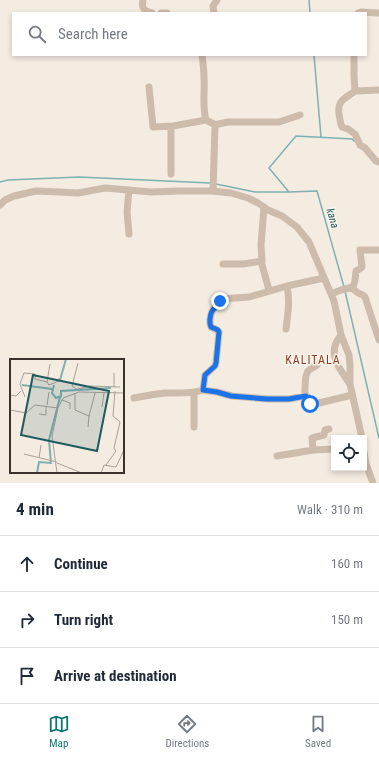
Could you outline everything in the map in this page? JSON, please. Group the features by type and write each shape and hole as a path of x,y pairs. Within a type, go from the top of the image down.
{"street":[{"path":"142,0 142,7 147,12"},
{"path":"214,12 213,6 217,0"},
{"path":"367,12 379,13"},
{"path":"202,56 206,120"},
{"path":"354,56 355,91"},
{"path":"149,87 153,127 171,126 206,120 214,125 228,122 279,122 300,114"},
{"path":"379,90 355,91 340,102 338,106 341,126 355,134 360,144 376,161 379,162"},
{"path":"213,191 214,125"},
{"path":"171,126 171,174"},
{"path":"0,205 8,198 19,194 32,192 78,193 105,188 151,192 213,191 239,195 255,201 282,216 296,227 309,242 331,294 341,334 349,355 350,384 361,435"},
{"path":"129,190 127,212 129,234"},
{"path":"264,207 261,261 269,290"},
{"path":"331,294 349,289 355,281 356,272 362,267 360,250 379,250"},
{"path":"223,264 243,264 261,261"},
{"path":"203,390 205,375 215,366 217,359 219,332 210,326 212,312 221,300 243,298 269,290 324,278"},
{"path":"286,329 289,306 287,286"},
{"path":"349,289 364,295 379,340"},
{"path":"341,334 334,347 334,355 350,384"},
{"path":"317,365 308,371 305,384 305,396 310,404 312,405 352,395"},
{"path":"134,398 145,395 181,394 203,390 231,396 267,399 289,399 305,396"},
{"path":"194,392 194,427"},
{"path":"313,450 312,438 324,435 324,431 329,429"},
{"path":"277,456 313,450 331,449"},
{"path":"367,467 373,483"}],"waterway":[{"path":"309,0 310,12"},
{"path":"314,56 321,137"},
{"name":"kana","path":"344,287 317,191 289,192 269,168 296,136 352,139 354,141"},
{"path":"0,182 8,180 79,177 210,183"},
{"path":"216,184 255,192 289,192"},
{"name":"kana","path":"345,291 379,438"}],"district":[{"name":"KALITALA","path":"313,360"}],"route":[{"path":"220,301 212,312 210,322 211,327 219,332 217,359 215,366 205,375 203,390 231,396 267,399 289,399 306,396 310,404"}]}
